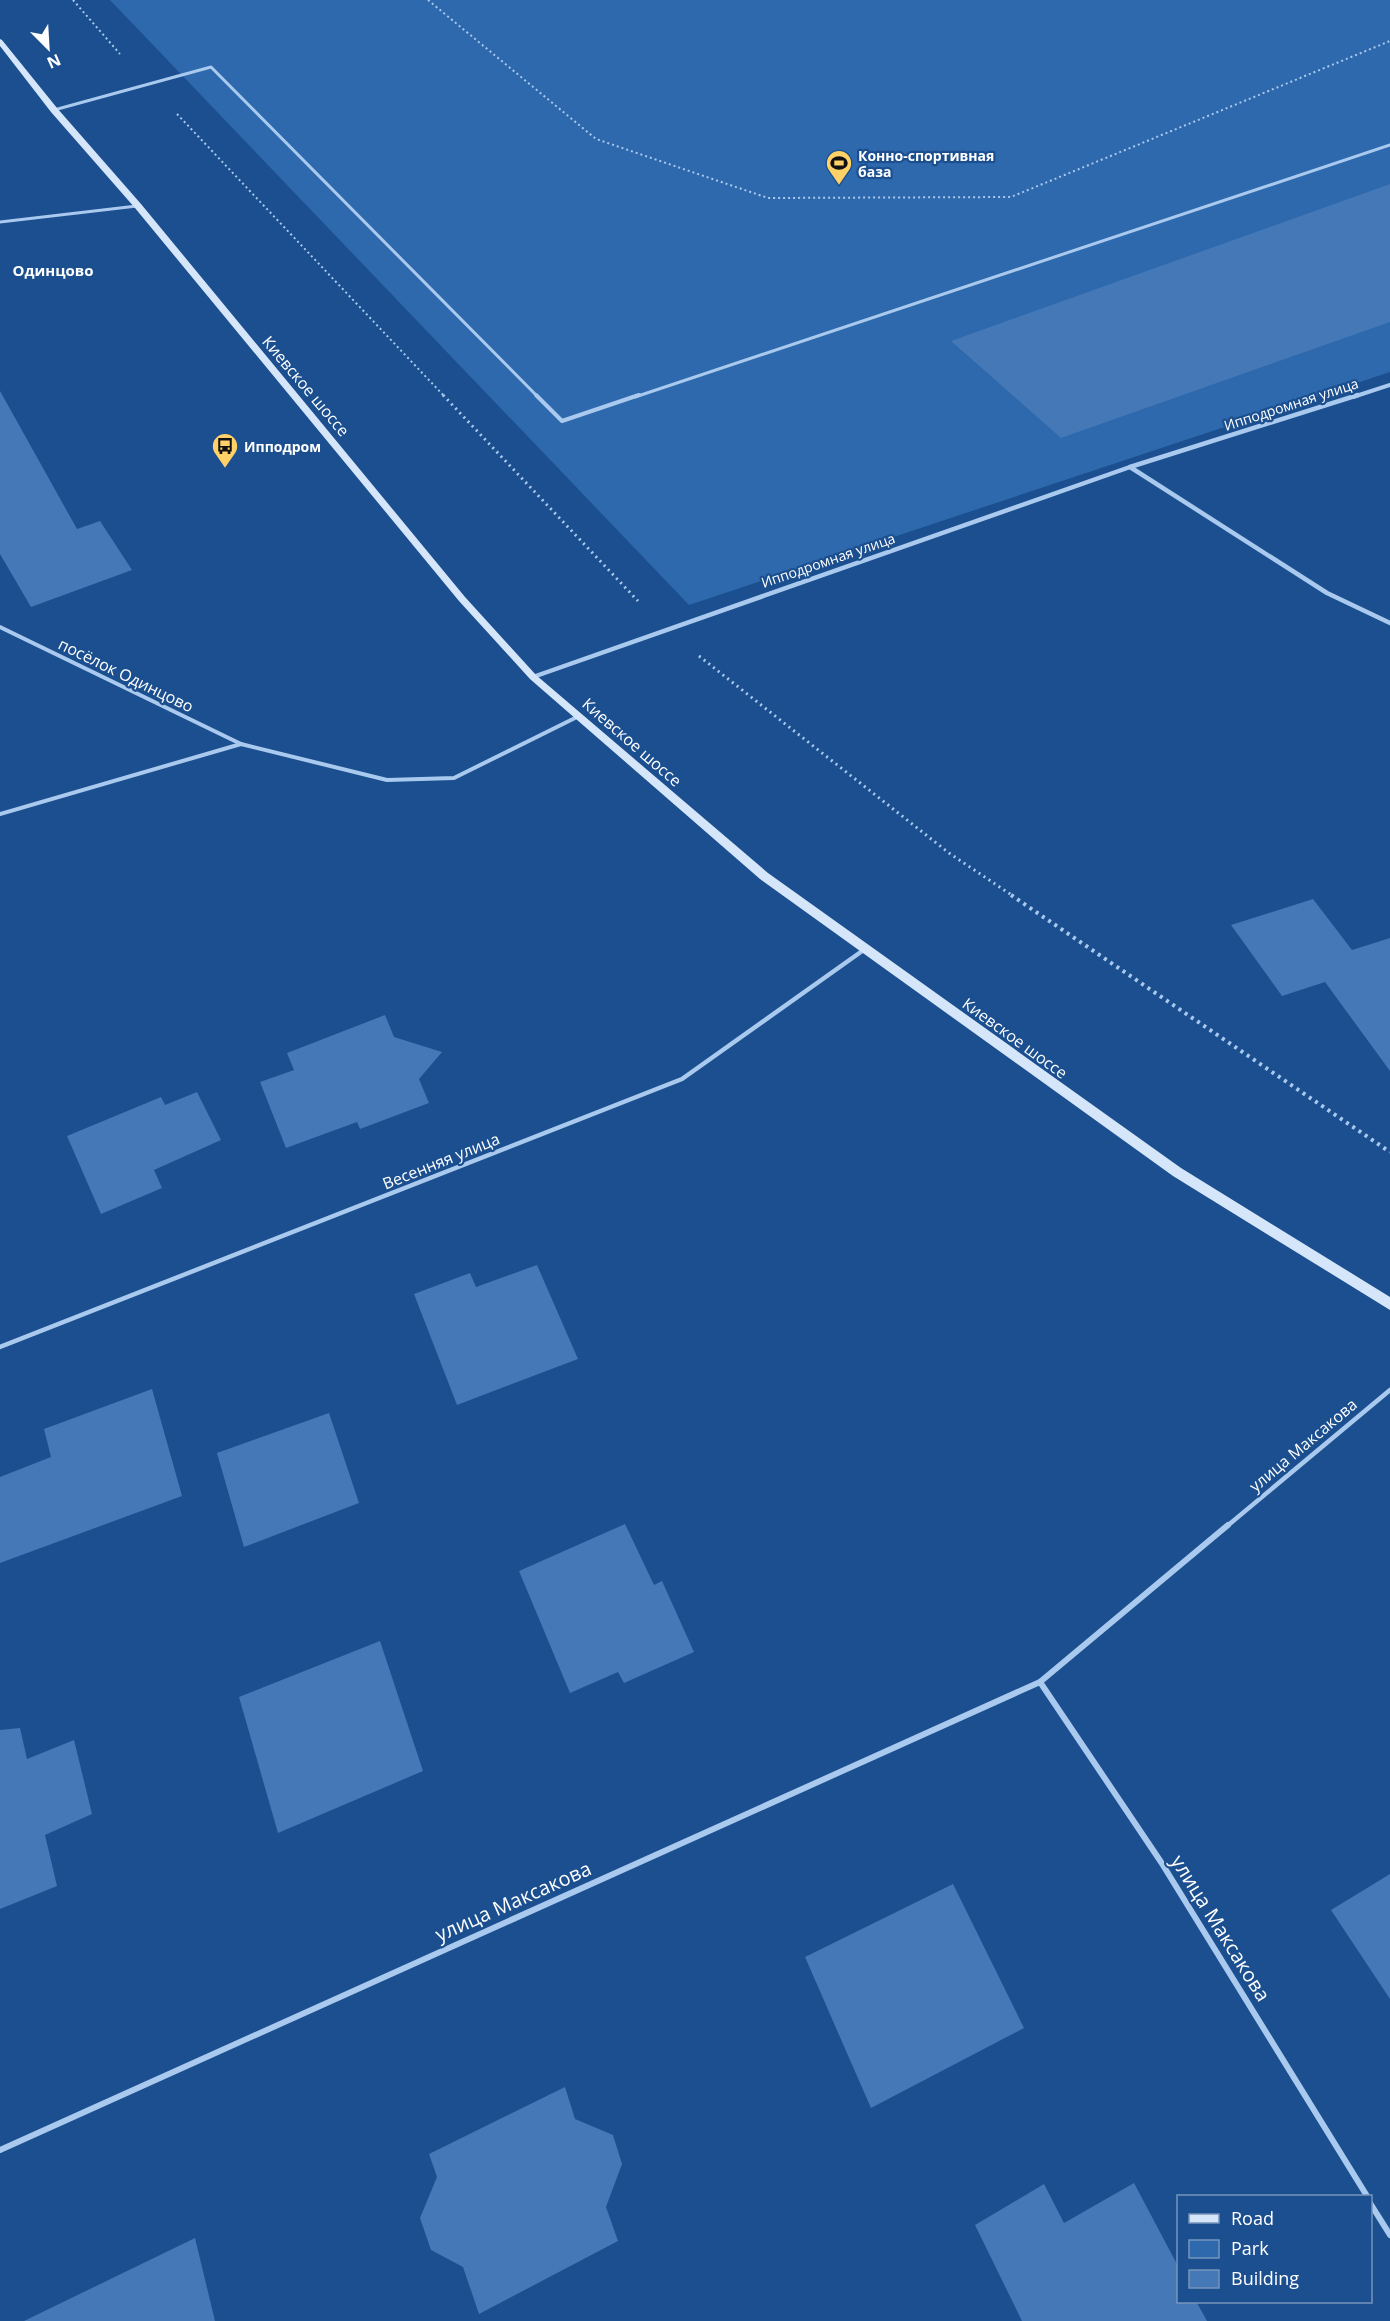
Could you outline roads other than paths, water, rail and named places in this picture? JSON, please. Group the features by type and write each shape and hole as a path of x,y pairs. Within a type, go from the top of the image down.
{"main road":[{"name":"Киевское шоссе","path":"0,41 54,110 138,206 462,599 534,677 764,876 1178,1172 1390,1304"}],"street":[{"name":"Ипподромная улица","path":"534,677 1130,467 1390,385"},
{"path":"1130,467 1327,593 1390,623"}],"lane":[{"path":"54,110 211,67 386,241 561,421 1390,145"},
{"path":"0,222 138,206"},
{"name":"посёлок Одинцово","path":"0,627 241,744 387,780 453,778 579,716"},
{"path":"0,814 241,744"},
{"name":"Весенняя улица","path":"0,1347 682,1079 865,949"},
{"name":"улица Максакова","path":"0,2150 1040,1682 1390,1390"},
{"name":"улица Максакова","path":"1040,1682 1161,1862 1366,2195"},
{"path":"1372,2205 1390,2235"}],"place":[{"name":"Конно-спортивная база","path":"839,186"},
{"name":"Ипподром","path":"225,469"}],"district":[{"name":"Одинцово","path":"53,270"}]}
